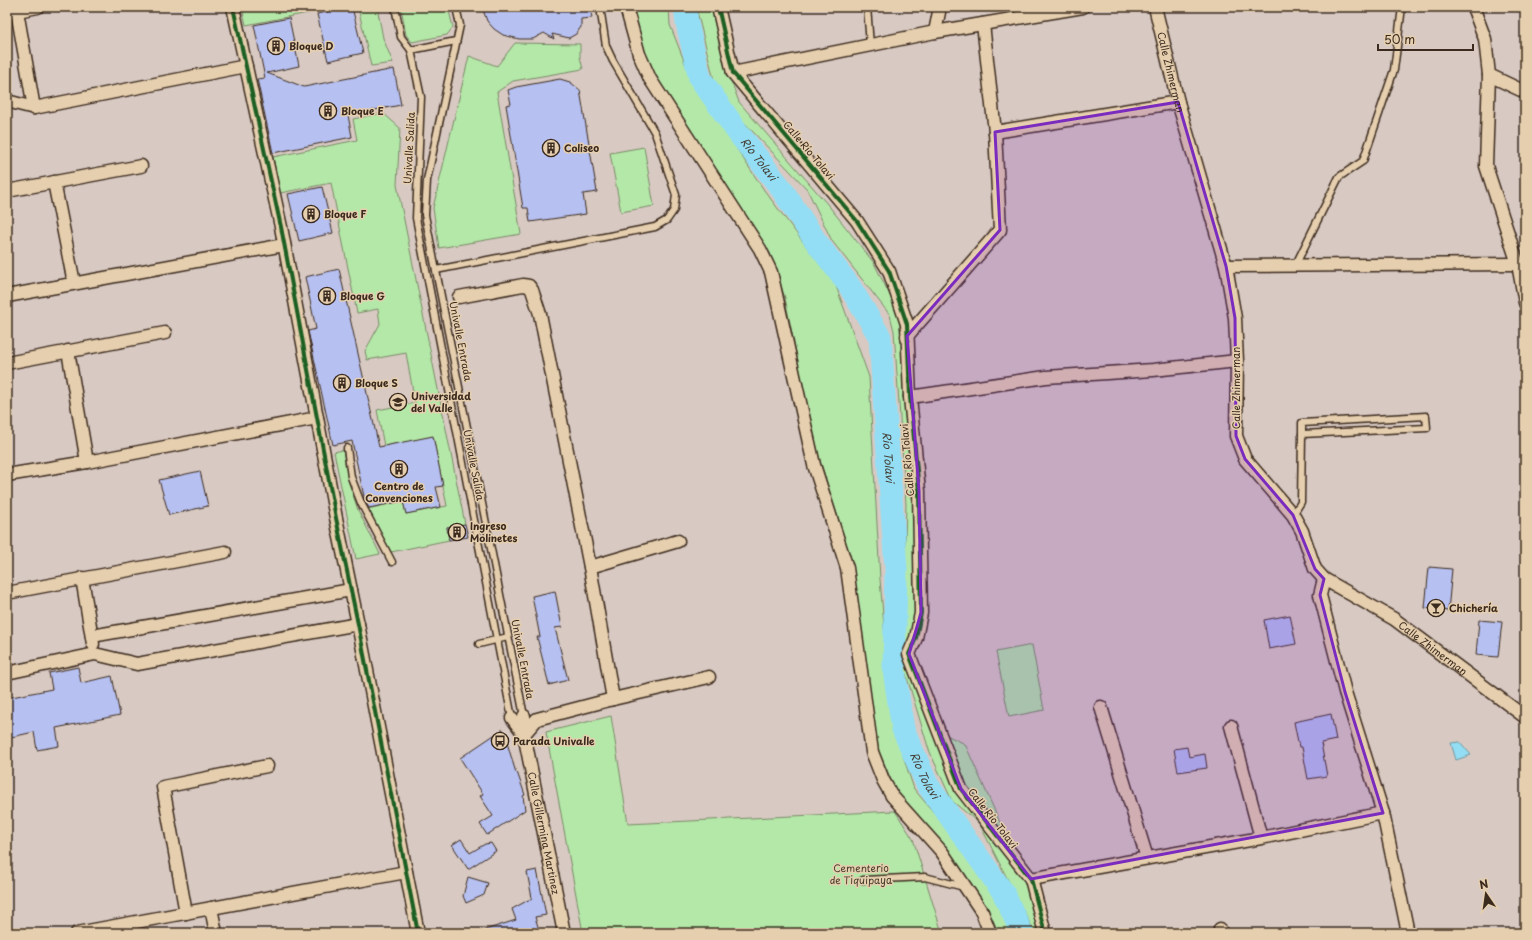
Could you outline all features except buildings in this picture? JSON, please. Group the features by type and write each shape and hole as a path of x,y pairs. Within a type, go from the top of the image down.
{"street":[{"path":"34,108 12,12 38,7"},
{"path":"233,7 284,245 418,933"},
{"path":"626,7 639,54 650,79 760,249 770,272 814,465 847,568 872,752 883,780 892,796 942,852 982,912 990,933"},
{"name":"Calle Río Tolavi","path":"718,7 733,73 816,170 861,228 889,271 907,324 910,397 918,491 921,613 916,638 910,654 961,789 1031,879 1045,933"},
{"path":"935,32 940,7"},
{"path":"733,73 935,32 1083,7"},
{"name":"Calle Zhimerman","path":"1155,7 1178,102 1226,266 1235,318 1237,361 1236,436 1245,459 1293,515 1302,531 1315,570 1324,579 1394,619 1525,717"},
{"path":"1473,7 1485,39 1489,75 1486,166 1518,264 1525,303"},
{"path":"907,336 1000,230 995,132 983,24"},
{"path":"7,101 34,108 246,66"},
{"path":"1489,75 1525,92"},
{"path":"995,132 1178,102"},
{"path":"7,191 141,166"},
{"path":"54,182 74,283"},
{"path":"7,296 284,245"},
{"path":"1226,266 1518,264"},
{"path":"459,297 523,285 529,286 532,290 540,314 552,370 590,567 612,699"},
{"path":"7,363 165,333"},
{"path":"68,351 87,462"},
{"path":"910,397 1046,377 1153,370 1237,361"},
{"path":"7,475 87,462 317,418"},
{"path":"590,567 678,541"},
{"path":"7,593 225,552"},
{"path":"82,578 94,654"},
{"path":"1324,579 1320,595 1345,692 1383,813 1408,933"},
{"path":"92,636 351,590"},
{"path":"7,673 94,654 137,664 358,624"},
{"path":"524,734 537,719 612,699 709,677"},
{"path":"1101,707 1147,858"},
{"name":"Calle Gillermina Martinez","path":"518,717 524,734 564,933"},
{"path":"1230,726 1261,838"},
{"path":"186,912 164,787 267,766"},
{"path":"1031,879 1261,838 1383,813"},
{"path":"76,933 406,872"},
{"path":"211,908 216,933"}],"lane":[{"path":"395,7 401,37 411,50 456,41"},
{"name":"Univalle Entrada","path":"456,7 460,25 428,180 426,215 508,637 518,717"},
{"path":"436,270 655,227 667,220 674,210 676,195 655,133 613,61 606,46 600,7"},
{"path":"867,7 870,45"},
{"path":"1295,266 1339,177 1363,161 1394,70 1402,7"},
{"name":"Univalle Salida","path":"411,50 421,97 416,218 497,639 518,717"},
{"path":"1293,515 1300,502 1302,423 1426,416 1427,428 1302,434"},
{"path":"347,448 351,477 361,503 392,562"},
{"path":"479,544 490,543"},
{"path":"479,644 508,637"},
{"path":"863,880 925,877 966,888"}],"highlighted area":[{"path":"1178,102 1226,266 1235,318 1236,436 1245,459 1293,515 1315,569 1324,579 1320,595 1345,692 1383,813 1031,879 961,789 909,654 921,613 919,491 907,336 1000,230 995,132"}],"green space":[{"path":"242,7 339,7 246,25"},
{"path":"358,7 377,7 383,38 393,63 371,66"},
{"path":"401,7 448,7 453,27 447,35 412,42 406,35"},
{"path":"633,7 669,7 670,25 692,81 764,190 836,286 869,377 880,579 892,723 914,789 961,845 999,894 1015,933 999,933 987,907 948,850 895,789 879,751 873,725 853,565 813,438 785,298 770,253 662,87 645,54"},
{"path":"696,7 713,7 728,73 739,102 828,205 874,263 899,314 913,491 916,614 910,639 932,728 965,744 1026,881 1040,933 1035,933 979,823 952,801 929,750 902,661 906,504 894,331 890,315 832,241 807,189 739,117 715,84"},
{"path":"515,43 580,44 580,57 583,69 513,81 497,92 521,234 439,248 433,208 469,56 497,66"},
{"path":"383,113 400,128 397,185 465,524 447,527 449,540 391,552 367,509 403,501 406,514 447,506 433,437 384,446 377,410 415,403 406,353 367,360 365,351 380,324 378,309 357,313 331,183 280,193 273,157 357,140 353,119"},
{"path":"644,147 654,206 621,212 610,153"},
{"path":"343,450 348,480 358,510 380,554 356,559 334,452"},
{"path":"1032,645 1044,710 1009,717 996,652"},
{"name":"Cementerio de Tiquipaya","path":"611,716 628,824 895,811 913,839 942,933 583,933 546,732"}],"water":[{"path":"1460,742 1471,755 1456,760 1451,743"}],"waterway":[{"name":"Río Tolavi","path":"685,7 687,23 700,78 739,134 781,188 815,240 850,287 880,337 896,569 894,670 903,729 927,784 1003,892 1022,933"}],"cycle path":[{"path":"233,7 281,227 336,518 418,933"},
{"path":"718,7 733,73 857,221 889,271 907,324 910,397 919,491 921,613 916,638 909,654 961,789 1031,879 1045,933"}],"place":[{"name":"Bloque D","path":"276,46"},
{"name":"Bloque E","path":"328,111"},
{"name":"Coliseo","path":"551,148"},
{"name":"Bloque F","path":"311,214"},
{"name":"Bloque G","path":"327,296"},
{"name":"Bloque S","path":"342,383"},
{"name":"Universidad del Valle","path":"398,402"},
{"name":"Centro de Convenciones","path":"399,469"},
{"name":"Ingreso Molinetes","path":"457,532"},
{"name":"Chichería","path":"1436,608"},
{"name":"Parada Univalle","path":"500,741"}]}
